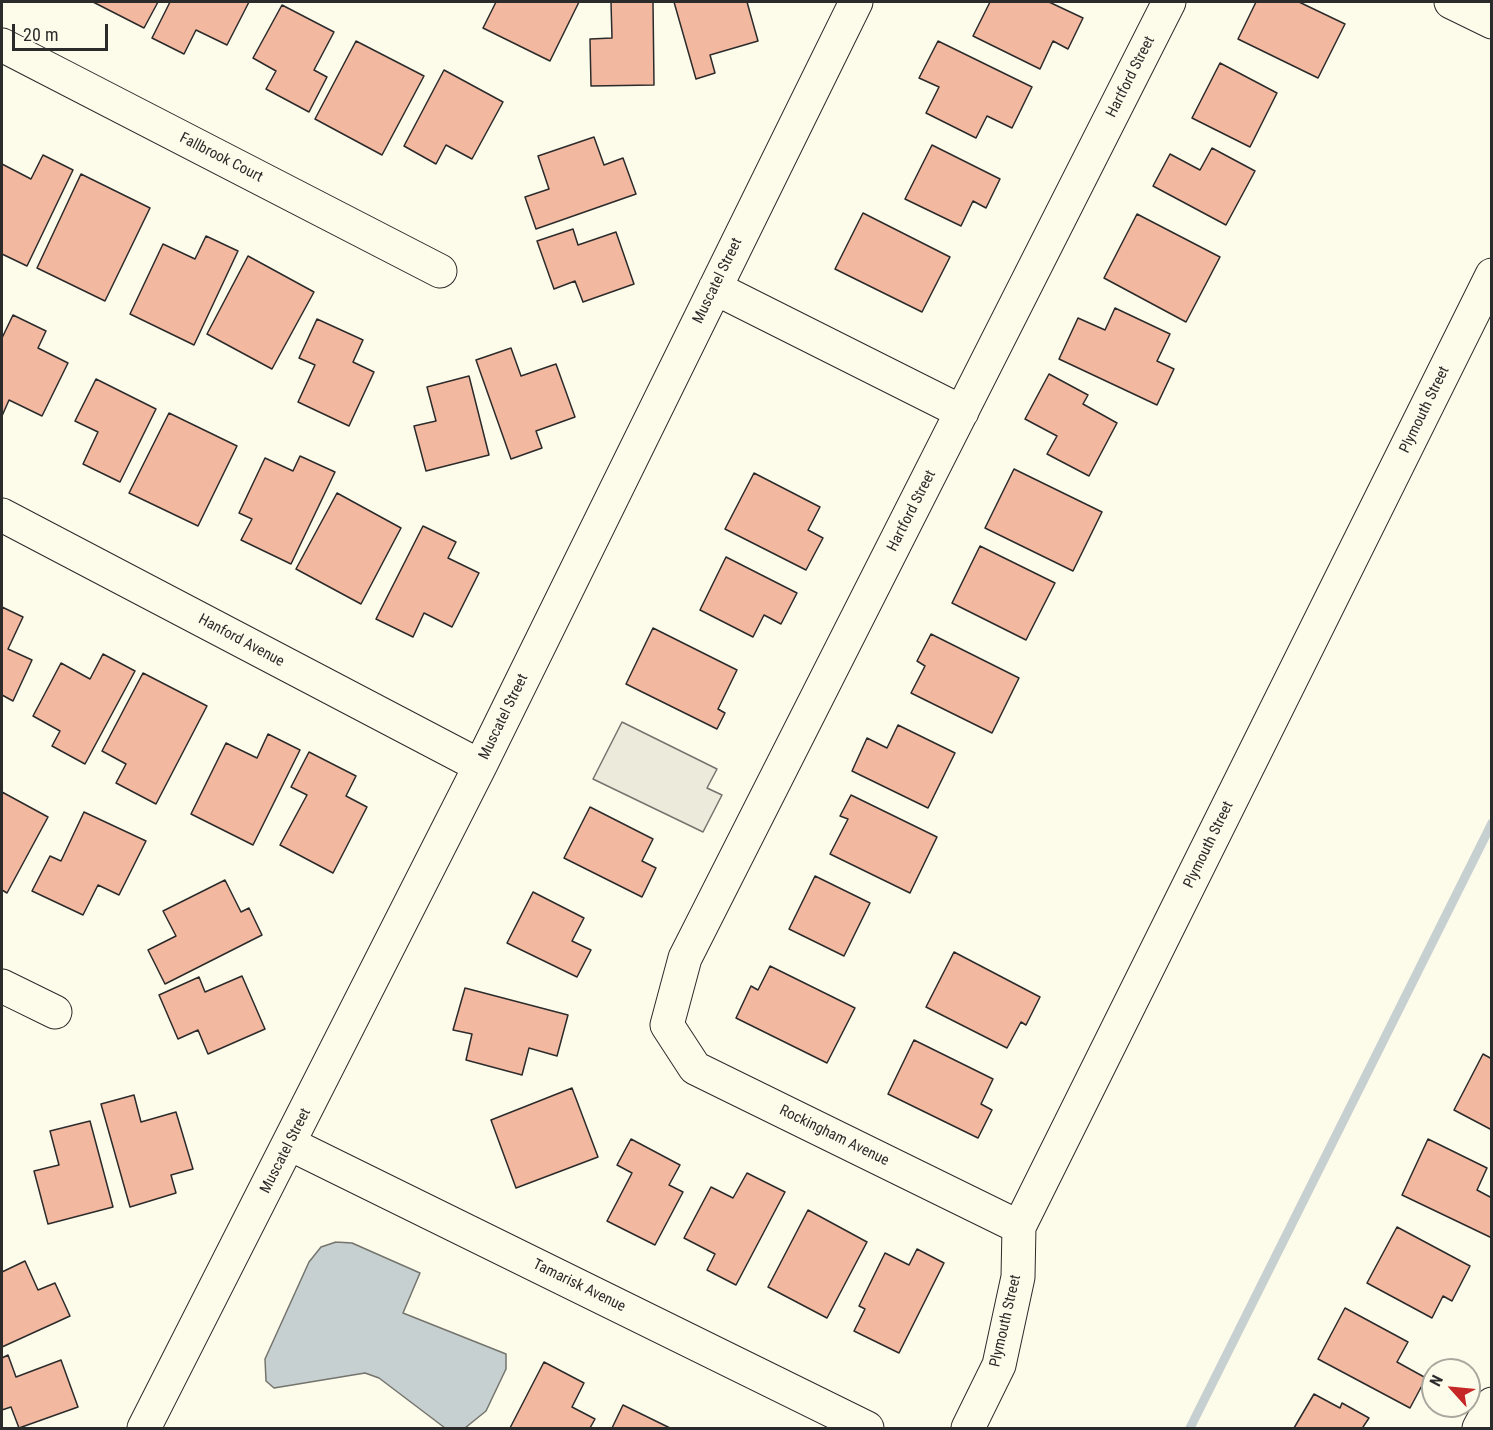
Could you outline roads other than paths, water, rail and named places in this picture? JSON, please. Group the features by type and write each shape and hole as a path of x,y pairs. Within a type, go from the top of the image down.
{"street":[{"name":"Muscatel Street","path":"144,1428 480,766 856,2"},
{"name":"Hartford Street","path":"667,1025 686,958 1169,2"},
{"path":"1450,2 1491,22"},
{"name":"Fallbrook Court","path":"2,45 440,271"},
{"name":"Plymouth Street","path":"968,1428 999,1365 1018,1276 1019,1227 1491,275"},
{"path":"715,288 962,412"},
{"name":"Hanford Avenue","path":"2,515 480,766"},
{"path":"2,986 54,1012"},
{"name":"Rockingham Avenue","path":"667,1025 695,1068 1019,1227"},
{"name":"Tamarisk Avenue","path":"290,1144 867,1428"},
{"path":"1479,1428 1491,1404"}],"waterway":[{"path":"1190,1428 1492,823"}]}
